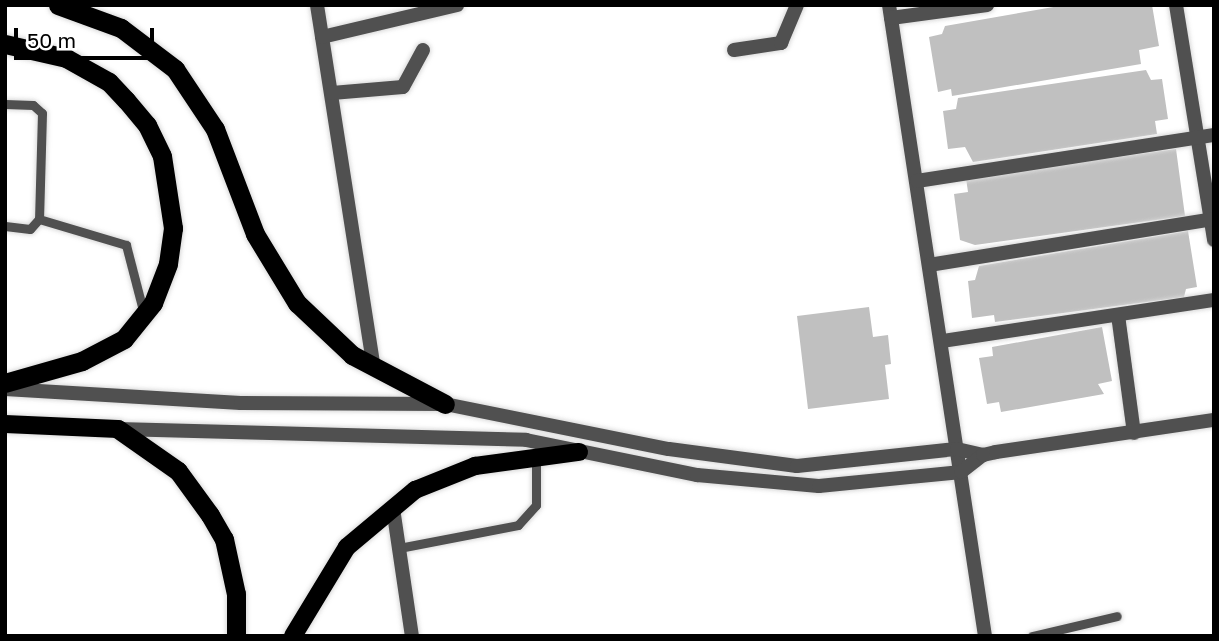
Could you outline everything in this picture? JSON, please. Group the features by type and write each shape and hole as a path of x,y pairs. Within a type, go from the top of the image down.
{"highway":[{"path":"58,5 121,28 175,68 215,129 255,234 274,270 325,332 374,368 446,404"},
{"path":"5,44 66,58 109,82 152,135 170,190 173,228 168,264 144,318 101,353 5,383"},
{"path":"118,429 178,471 219,531 236,594 236,636"}],"main road":[{"path":"5,424 118,429"},
{"path":"293,636 348,547 393,508 444,475 536,456 579,452"}],"street":[{"path":"317,5 374,368"},
{"path":"322,37 457,5"},
{"path":"734,50 782,43 797,5"},
{"path":"985,636 890,12 987,5"},
{"path":"1176,5 1214,240"},
{"path":"332,93 403,87 424,50"},
{"path":"917,181 1214,135"},
{"path":"929,265 1212,219"},
{"path":"942,341 1214,300"},
{"path":"1118,315 1134,433"},
{"path":"5,389 241,403 446,404 772,464 845,464 957,449 983,454 1214,420"},
{"path":"118,429 480,437 579,452 697,475 793,486 961,472 983,454"},
{"path":"393,508 412,636"}],"lane":[{"path":"5,104 33,105 42,113 39,219 30,229 5,226"},
{"path":"39,219 130,248 144,318"},
{"path":"399,548 518,525 536,505 536,456"},
{"path":"1032,636 1117,616"}],"building":[{"path":"1065,5 1152,5 1159,46 1139,50 1141,64 952,96 951,89 938,92 929,37 942,34 945,26"},
{"path":"1146,70 1151,80 1162,79 1168,119 1155,121 1157,134 973,162 965,147 948,149 943,111 956,109 958,98"},
{"path":"1176,149 1185,216 975,245 960,240 954,194 968,192 966,178"},
{"path":"1188,231 1197,287 1186,289 1184,297 995,322 994,315 972,318 968,281 975,280 979,266"},
{"path":"869,307 873,337 888,335 891,364 885,365 889,399 808,409 797,316"},
{"path":"1102,327 1112,381 1098,384 1104,394 1001,412 999,402 987,404 979,358 993,356 992,347"}]}
